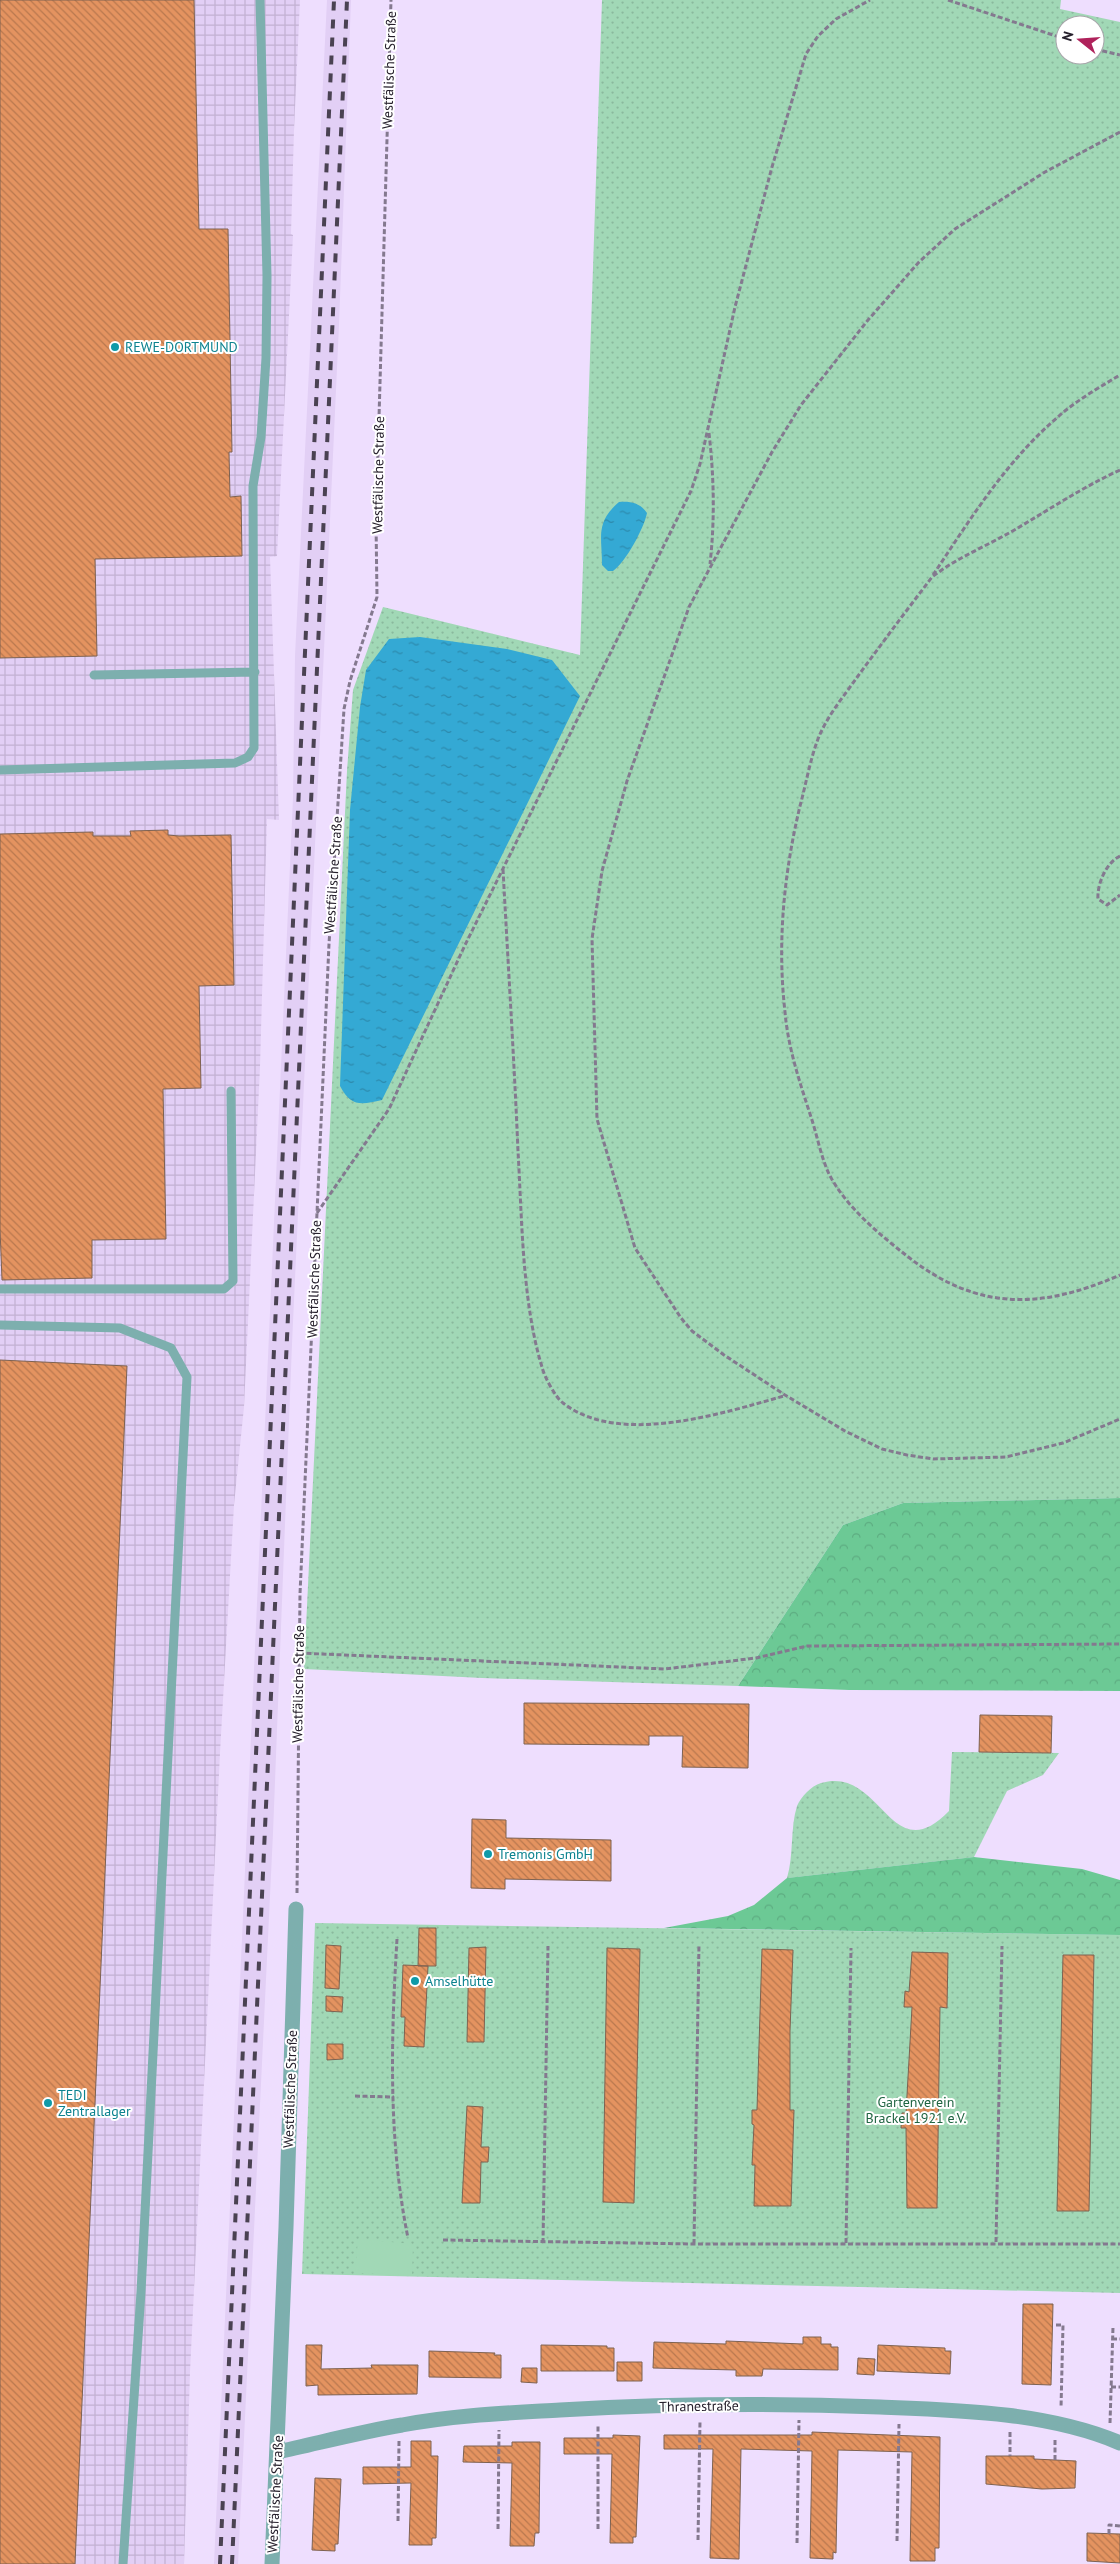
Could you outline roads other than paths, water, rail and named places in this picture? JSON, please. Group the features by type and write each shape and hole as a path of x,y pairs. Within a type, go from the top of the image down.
{"street":[{"name":"Westfälische Straße","path":"272,2564 296,1909"},
{"name":"Thranestraße","path":"277,2452 397,2426 499,2414 598,2408 701,2406 799,2405 946,2409 1058,2425 1115,2441"}],"lane":[{"path":"0,770 235,763 248,757 254,748 253,486 261,427 267,276 260,0"},
{"path":"94,675 255,672"},
{"path":"0,1289 224,1289 233,1281 231,1091"},
{"path":"0,1325 120,1328 171,1348 187,1377 141,2292 123,2564"}],"water":[{"path":"619,502 635,503 647,513 629,553 618,567 613,571 608,571 602,565 602,530 606,517"},
{"path":"420,637 507,649 552,660 580,696 382,1100 357,1103 348,1098 340,1086 350,810 360,707 366,670 389,639"}],"railway":[{"path":"220,2564 334,0"},
{"path":"232,2564 347,0"}],"place":[{"name":"REWE-DORTMUND","path":"115,347"},
{"name":"Tremonis GmbH","path":"488,1854"},
{"name":"Amselhütte","path":"415,1981"},
{"name":"TEDI Zentrallager","path":"48,2103"}],"park label":[{"name":"Gartenverein Brackel 1921 e.V.","path":"916,2110"}]}
